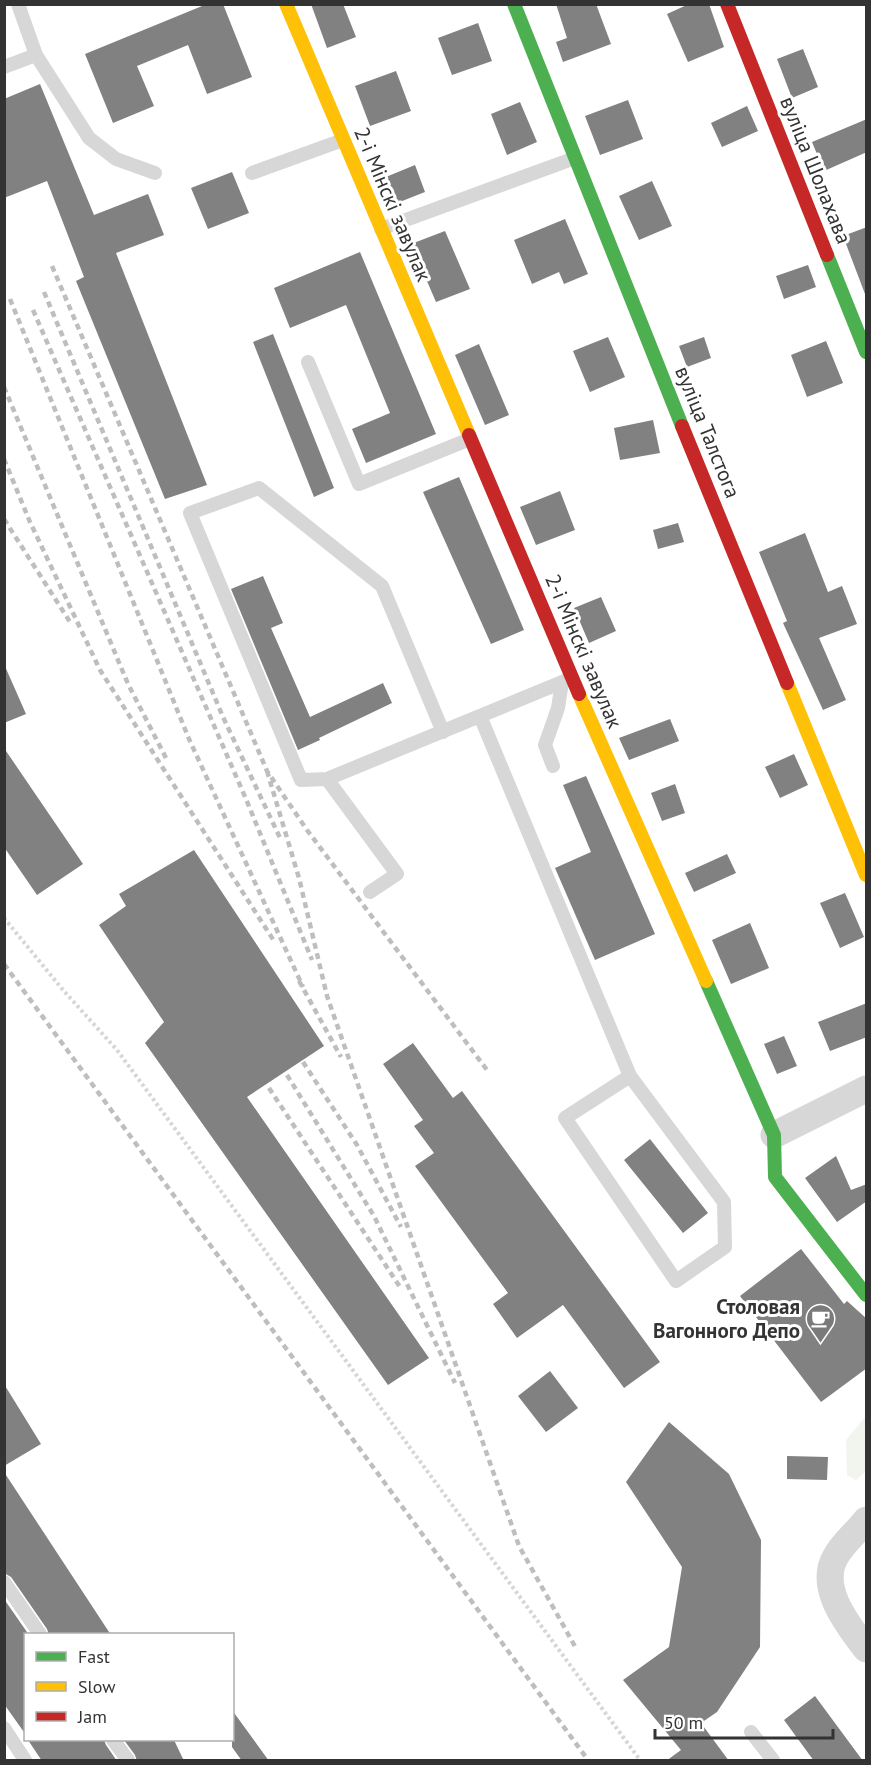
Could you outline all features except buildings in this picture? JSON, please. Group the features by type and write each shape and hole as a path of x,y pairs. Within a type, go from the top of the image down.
{"street":[{"name":"2-і Мінскі завулак","path":"286,4 470,440 567,680 774,1135 775,1177 867,1295"},
{"name":"вуліца Талстога","path":"514,4 689,442 867,875"},
{"name":"вуліца Шолахава","path":"727,4 867,352"},
{"path":"774,1135 867,1089"},
{"path":"867,1520 835,1557 829,1575 833,1596 850,1626 867,1649"}],"lane":[{"path":"18,4 36,55 89,138 116,159 155,173"},
{"path":"4,68 36,55"},
{"path":"252,173 343,140"},
{"path":"381,229 575,158"},
{"path":"308,362 359,484 470,440"},
{"path":"443,732 382,586 259,488 190,513 301,780 327,778 443,732 567,680"},
{"path":"553,766 545,745 567,680"},
{"path":"480,716 630,1076 724,1203 725,1247 676,1281 565,1118 630,1076"},
{"path":"327,778 397,874 370,892"},
{"path":"4,1582 39,1633"},
{"path":"4,1728 25,1761"},
{"path":"752,1732 773,1761"},
{"path":"114,1741 128,1761"}],"path":[{"path":"4,918 63,990 117,1050 640,1761"}],"shaded area":[{"path":"866,1416 866,1471 856,1480 847,1475 846,1440"}],"railway":[{"path":"52,266 267,771 307,830 487,1070"},
{"path":"44,292 223,717 281,840"},
{"path":"10,299 189,739 303,987"},
{"path":"33,310 246,799 312,960"},
{"path":"4,387 128,684 166,758"},
{"path":"4,459 30,522 100,670 274,941"},
{"path":"4,519 70,622"},
{"path":"267,771 299,878 327,996 519,1546 577,1650"},
{"path":"4,964 588,1760"},
{"path":"299,981 341,1057"},
{"path":"303,1062 357,1145 401,1227"},
{"path":"287,1075 374,1216 455,1383"},
{"path":"269,1088 400,1287"}],"traffic: fast":[{"path":"514,4 682,426"},
{"path":"827,255 866,352"},
{"path":"706,981 774,1135 775,1177 866,1295"}],"traffic: slow":[{"path":"286,4 469,435"},
{"path":"787,683 866,875"},
{"path":"579,694 706,981"}],"traffic: jam":[{"path":"727,4 827,255"},
{"path":"682,426 787,683"},
{"path":"469,435 579,694"}],"place":[{"name":"Столовая Вагонного Депо","path":"821,1344"}]}
